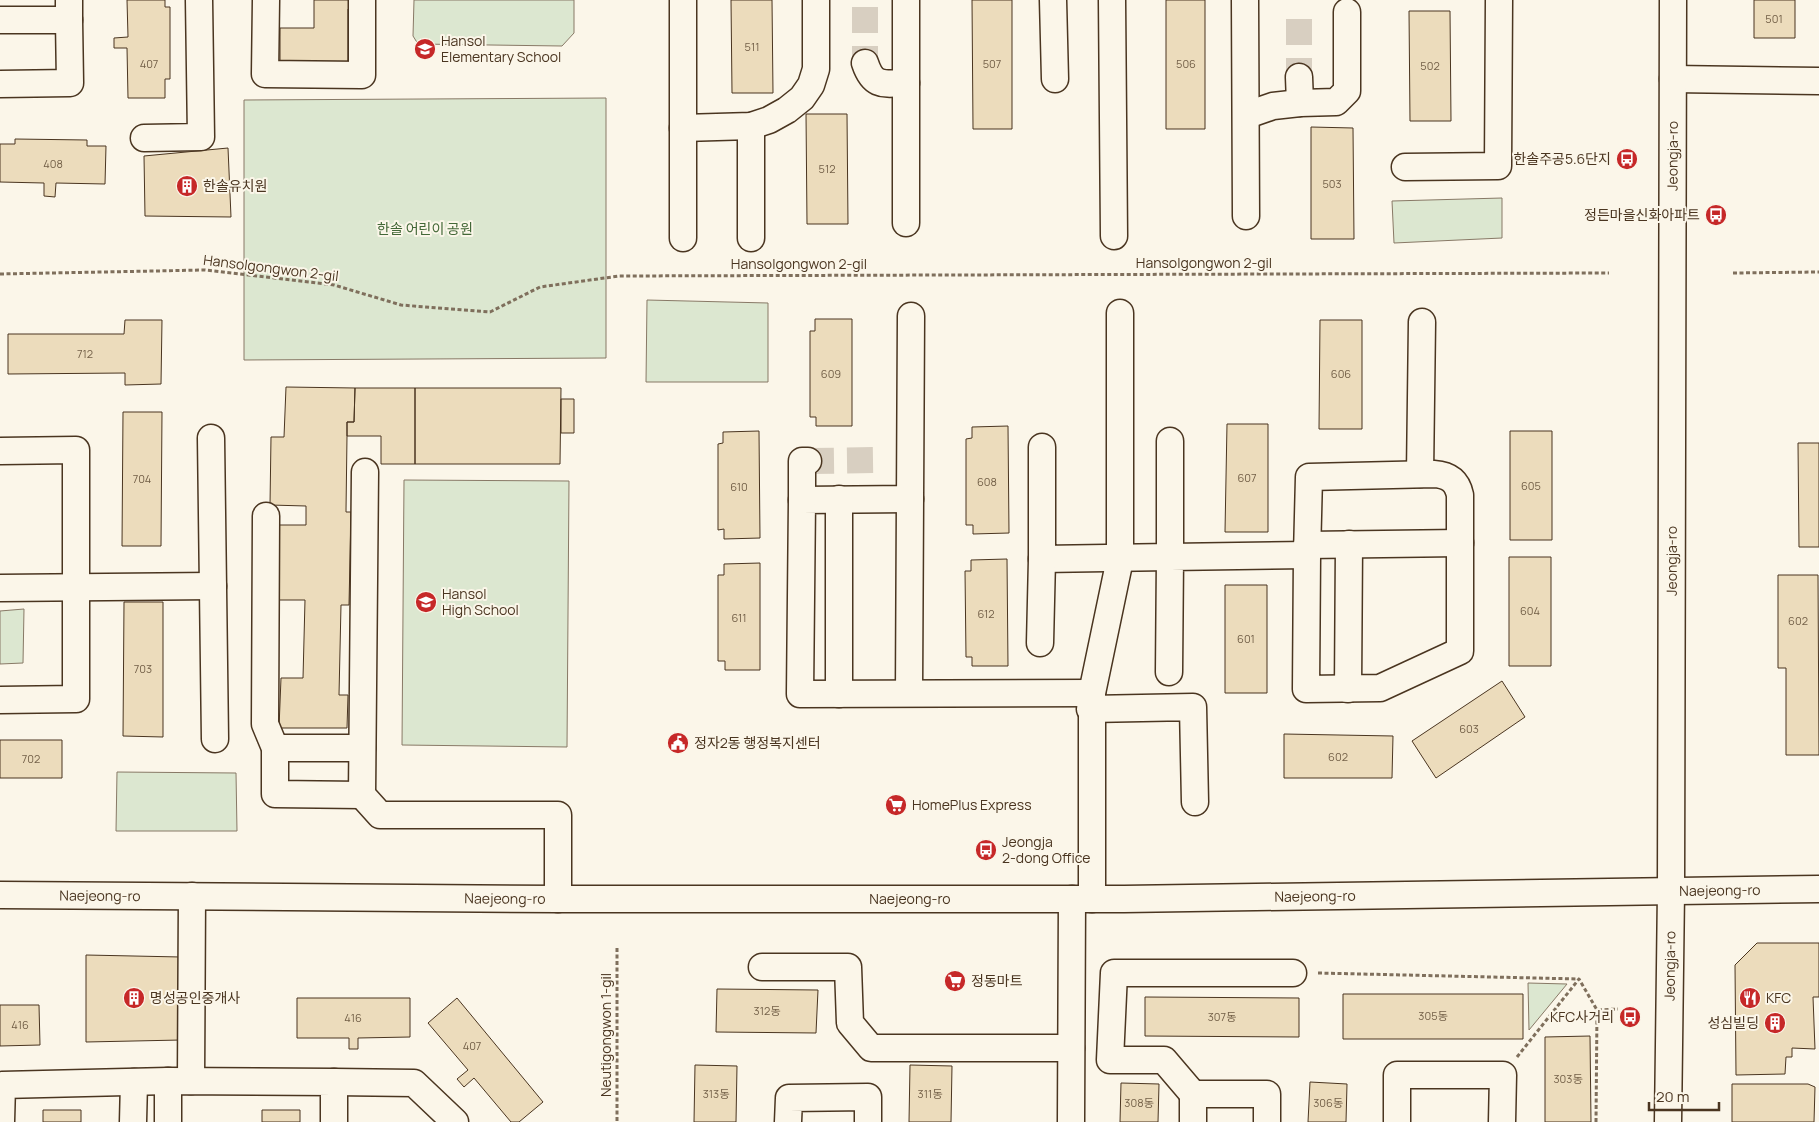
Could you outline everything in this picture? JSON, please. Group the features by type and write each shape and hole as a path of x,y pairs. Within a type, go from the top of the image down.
{"street":[{"path":"144,138 201,137 199,0"},
{"path":"266,0 265,74 362,75 362,0"},
{"path":"683,0 683,238"},
{"path":"683,128 751,126 769,120 787,110 802,98 811,85 816,69 816,0"},
{"path":"906,0 906,223"},
{"path":"1053,0 1054,79"},
{"path":"1112,0 1114,236"},
{"path":"1245,0 1246,216"},
{"path":"1405,166 1498,166 1498,0"},
{"name":"Jeongja-ro","path":"1668,1122 1671,890 1672,0"},
{"path":"0,20 70,10 70,84 0,84"},
{"path":"1247,116 1273,106 1336,102 1347,91 1347,12"},
{"path":"865,63 868,73 875,82 884,84 906,83"},
{"path":"1299,77 1300,103"},
{"path":"1673,79 1819,81"},
{"path":"751,126 751,238"},
{"path":"1071,1122 1071,1048 1082,899 1091,701 1120,559 1120,314"},
{"path":"909,693 911,316"},
{"path":"1420,474 1422,322"},
{"path":"211,438 214,739"},
{"path":"1169,672 1170,441"},
{"path":"1040,643 1042,447"},
{"path":"0,451 76,450 76,699 0,700"},
{"path":"808,461 802,461 800,694 909,693 1193,707 1195,802"},
{"path":"365,472 362,795 380,815 558,815 558,899"},
{"path":"1445,474 1459,488 1460,543 1460,651 1380,688 1306,689 1309,477 1445,474"},
{"path":"839,499 839,694"},
{"path":"802,500 910,499"},
{"path":"266,516 265,724 275,748 275,794 362,795"},
{"path":"1042,559 1170,558 1307,550 1349,544 1460,543"},
{"path":"1348,689 1349,544"},
{"path":"0,588 213,586"},
{"path":"275,748 362,748"},
{"name":"Naejeong-ro","path":"0,894 558,899 1082,899 1819,889"},
{"path":"168,1122 179,1081 192,896"},
{"path":"762,967 848,967 850,1023 871,1048 1071,1048"},
{"path":"1193,1122 1193,1094 1164,1060 1110,1060 1114,973 1293,973"},
{"path":"1397,1122 1397,1076 1503,1076 1502,1122"},
{"path":"1,1122 1,1085 179,1081 414,1083 455,1122"},
{"path":"134,1082 134,1122"},
{"path":"334,1082 334,1122"},
{"path":"1193,1094 1268,1094 1267,1122"},
{"path":"788,1122 789,1098 868,1097 868,1122"}],"path":[{"name":"Hansolgongwon 2-gil","path":"0,274 205,270 334,285 400,305 490,312 540,287 618,276 1610,273"},
{"path":"1733,273 1819,272"},
{"name":"Neutigongwon 1-gil","path":"617,948 617,1122"},
{"path":"1293,973 1579,979"},
{"path":"1579,979 1597,1010 1596,1122"},
{"path":"1503,1076 1579,979"},
{"path":"1597,1010 1618,1009"}],"green space":[{"path":"414,0 574,0 574,33 562,46 418,44 413,36"},
{"name":"한솔 어린이 공원","path":"606,98 606,358 244,360 244,100"},
{"path":"1502,198 1502,238 1394,243 1392,201"},
{"path":"647,300 768,303 768,382 646,382"},
{"path":"404,480 569,481 567,747 402,745"},
{"path":"24,609 23,663 0,664 0,611"},
{"path":"117,772 236,773 237,831 116,831"},
{"path":"1528,983 1567,984 1529,1030"}],"building":[{"path":"127,0 165,0 165,7 170,7 170,79 165,79 165,98 128,98 127,48 114,48 114,38 128,37"},
{"path":"314,0 353,0 353,9 348,9 348,64 280,64 280,28 314,28"},
{"path":"731,0 772,0 773,93 732,93"},
{"path":"972,0 1012,0 1012,129 973,129"},
{"path":"1166,0 1205,0 1205,129 1166,129"},
{"path":"1754,0 1795,0 1795,38 1754,38"},
{"path":"1409,11 1450,11 1451,121 1410,121"},
{"path":"806,114 847,114 848,224 807,224"},
{"path":"1311,127 1353,128 1354,239 1311,239"},
{"path":"15,139 87,140 87,146 106,146 105,184 56,183 55,197 44,196 44,183 0,182 0,144 15,144"},
{"name":"한솔유치원","path":"228,148 231,217 145,216 144,156"},
{"path":"815,319 852,319 852,426 816,426 816,417 810,417 810,331 815,331"},
{"path":"125,320 162,320 161,384 125,385 125,373 8,374 8,334 124,334"},
{"path":"1320,320 1362,320 1362,429 1319,429"},
{"path":"286,387 355,388 354,422 347,422 346,512 351,512 349,605 341,605 339,695 348,695 347,728 279,728 281,678 303,678 305,600 277,600 278,525 306,525 306,506 270,505 271,437 284,437"},
{"path":"355,388 415,388 415,464 381,464 381,436 347,436 347,422 354,422"},
{"path":"415,388 561,388 560,464 415,464"},
{"path":"561,399 574,399 574,433 561,433"},
{"path":"123,412 162,412 161,546 122,546"},
{"path":"1227,424 1268,424 1268,532 1225,532"},
{"path":"1008,426 1009,533 973,534 973,525 966,525 966,439 972,438 972,427"},
{"path":"759,431 760,538 724,539 724,529 718,530 718,444 723,443 723,432"},
{"path":"1510,431 1552,431 1552,540 1510,540"},
{"path":"1798,443 1819,443 1819,547 1799,547"},
{"path":"1509,557 1551,557 1551,666 1509,666"},
{"path":"1007,559 1008,666 972,666 972,657 966,657 965,571 971,571 971,560"},
{"path":"760,563 760,670 725,670 725,661 718,661 718,575 724,575 724,564"},
{"path":"1778,575 1818,575 1819,755 1786,755 1786,668 1778,668"},
{"path":"1225,585 1267,585 1267,693 1225,693"},
{"path":"124,602 163,602 163,737 123,736"},
{"path":"1502,681 1525,717 1436,778 1412,741"},
{"path":"1284,734 1393,736 1392,778 1284,778"},
{"path":"0,740 62,740 62,778 0,778"},
{"name":"성심빌딩","path":"1757,943 1819,943 1819,997 1813,997 1815,1049 1792,1048 1792,1057 1786,1057 1785,1074 1736,1075 1735,965"},
{"name":"명성공인중개사","path":"86,955 181,957 181,1040 86,1042"},
{"path":"717,989 818,990 816,1033 716,1032"},
{"path":"1343,994 1523,994 1523,1039 1343,1039"},
{"path":"1145,997 1299,998 1299,1037 1145,1036"},
{"path":"297,998 410,998 410,1037 358,1038 358,1049 349,1049 349,1038 297,1038"},
{"path":"457,998 543,1102 519,1122 511,1122 474,1078 464,1087 457,1079 468,1070 428,1023"},
{"path":"0,1005 39,1005 40,1045 0,1046"},
{"path":"1590,1036 1591,1122 1545,1122 1545,1037"},
{"path":"695,1065 737,1066 736,1122 694,1122"},
{"path":"910,1065 952,1066 951,1122 909,1122"},
{"path":"1310,1082 1347,1084 1346,1122 1308,1122"},
{"path":"1121,1083 1159,1084 1158,1122 1120,1122"},
{"path":"1732,1084 1808,1084 1815,1087 1814,1122 1732,1122"},
{"path":"43,1110 81,1110 81,1122 43,1122"},
{"path":"262,1110 300,1110 300,1122 262,1122"}],"tunnel":[{"path":"865,7 865,63"},
{"path":"1299,19 1299,77"},
{"path":"808,461 878,460"}],"place":[{"name":"Hansol Elementary School","path":"425,49"},
{"name":"한솔주공5.6단지","path":"1627,159"},
{"name":"한솔유치원","path":"187,186"},
{"name":"정든마을신화아파트","path":"1716,215"},
{"name":"Hansol High School","path":"426,602"},
{"name":"정자2동 행정복지센터","path":"678,743"},
{"name":"HomePlus Express","path":"896,805"},
{"name":"Jeongja 2-dong Office","path":"986,850"},
{"name":"정동마트","path":"955,981"},
{"name":"명성공인중개사","path":"134,998"},
{"name":"KFC","path":"1750,998"},
{"name":"KFC사거리","path":"1630,1017"},
{"name":"성심빌딩","path":"1775,1023"}]}
